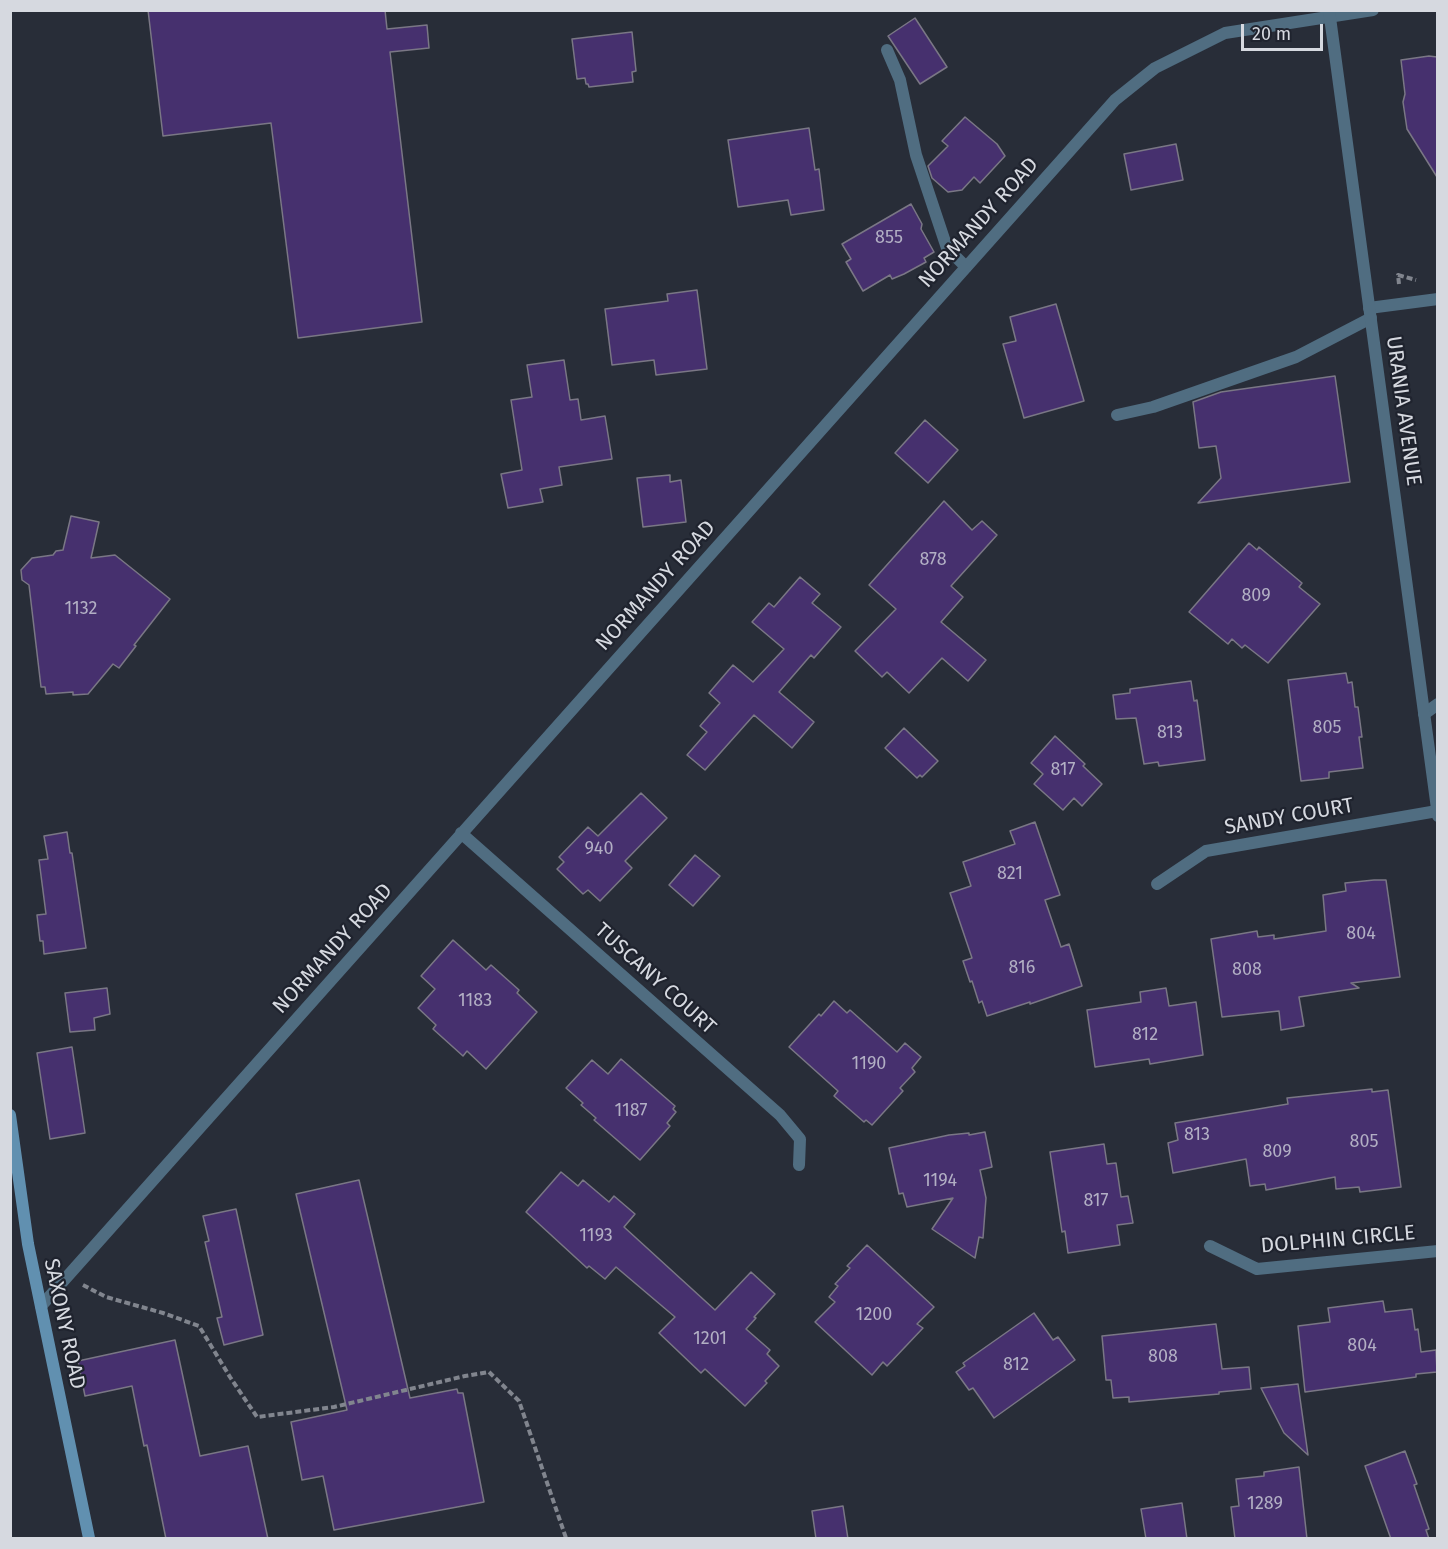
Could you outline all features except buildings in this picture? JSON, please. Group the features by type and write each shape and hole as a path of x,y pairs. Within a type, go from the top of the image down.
{"main road":[{"name":"SAXONY ROAD","path":"10,1115 28,1244 89,1539"}],"street":[{"name":"NORMANDY ROAD","path":"40,1306 1115,100 1155,68 1225,33 1330,13 1372,10"},
{"name":"URANIA AVENUE","path":"1330,13 1437,814"},
{"path":"887,50 900,80 916,155 944,240 947,248 966,267"},
{"path":"1117,415 1153,407 1296,357 1370,313 1437,299"},
{"path":"1424,714 1437,704"},
{"name":"SANDY COURT","path":"1157,884 1206,851 1437,814"},
{"name":"TUSCANY COURT","path":"461,833 780,1115 800,1139 799,1165"},
{"name":"DOLPHIN CIRCLE","path":"1210,1246 1257,1269 1437,1251"}],"path":[{"path":"67,1276 106,1297 199,1326 257,1417 334,1407 489,1372 519,1401 566,1539"}]}
